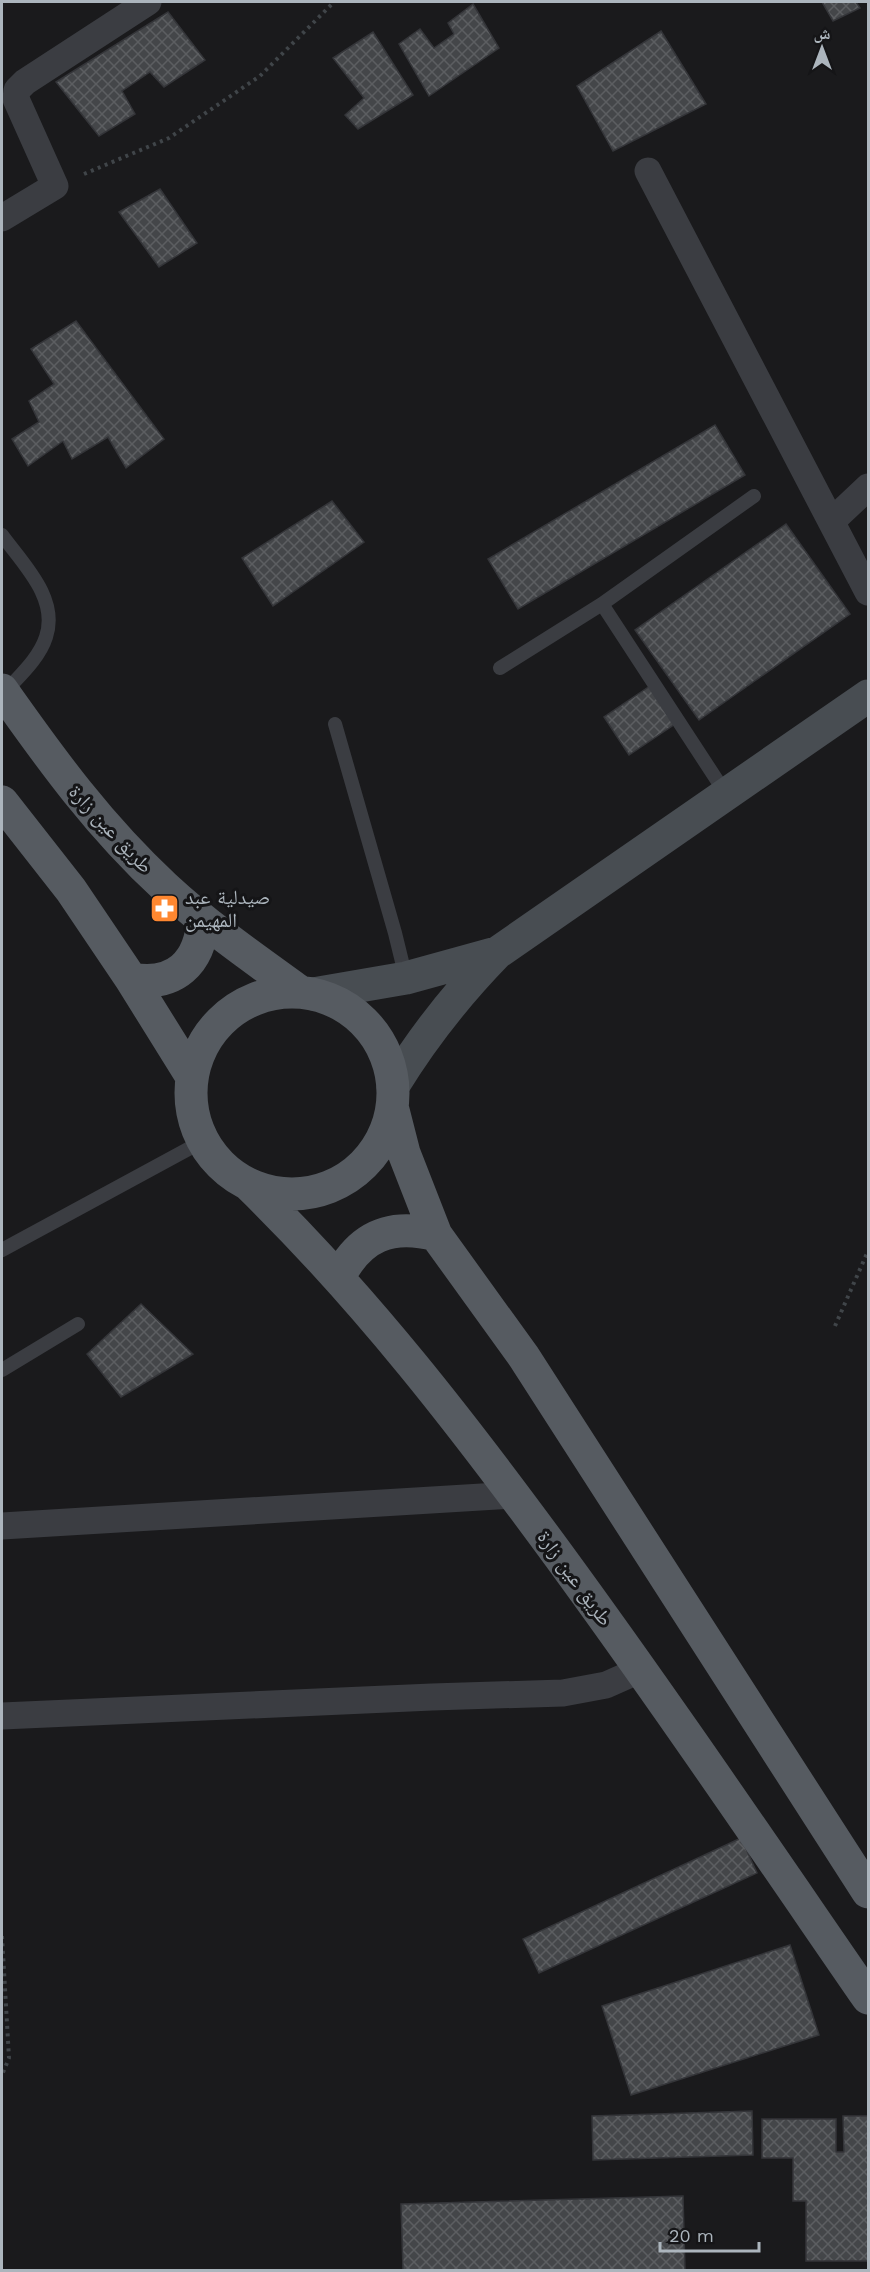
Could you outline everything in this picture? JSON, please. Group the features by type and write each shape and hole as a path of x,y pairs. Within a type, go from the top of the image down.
{"main road":[{"name":"طريق عين زارة","path":"3,691 63,776 91,810 165,887 203,920 306,993"},
{"path":"497,953 406,978 306,993 273,994 250,1001 229,1014 212,1032 199,1053 192,1077 191,1099 194,1120 203,1141 223,1166 249,1185 271,1192 294,1194 318,1191 359,1170 374,1153 386,1133 393,1098 415,1050 467,983 497,953 727,796 868,696"},
{"path":"2,802 71,890 131,979 192,1077"},
{"path":"131,979 147,982 162,980 176,974 188,964 197,951 202,936 203,920"},
{"path":"306,993 333,1001 352,1011 368,1026 381,1044 390,1064 393,1098 404,1153 436,1235 524,1357 868,1892"},
{"name":"طريق عين زارة","path":"249,1185 339,1277 411,1362 514,1495 642,1669 868,1998"},
{"path":"339,1277 346,1263 357,1250 370,1240 386,1233 402,1230 436,1235"}],"street":[{"path":"2,218 55,186 16,99 17,90 25,82 148,2"},
{"path":"648,171 868,592"},
{"path":"831,521 868,487"},
{"path":"2,1526 514,1495"},
{"path":"2,1716 563,1693 606,1685 642,1669"}],"lane":[{"path":"500,668 602,604 754,496"},
{"path":"2,535 46,599 50,619 46,638 36,656 3,691"},
{"path":"602,604 727,796"},
{"path":"335,724 406,978"},
{"path":"2,1250 203,1141"},
{"path":"2,1370 78,1324"}],"path":[{"path":"55,186 169,138 260,76 334,2"},
{"path":"835,1326 868,1251"},
{"path":"2,1936 9,2058 2,2075"}],"building":[{"path":"822,2 856,2 860,8 833,21"},
{"path":"473,4 499,48 429,96 399,44 420,29 434,48 454,34 448,23"},
{"path":"168,12 205,60 164,87 150,72 122,91 135,114 99,136 56,82"},
{"path":"661,31 706,104 613,151 577,86"},
{"path":"373,32 413,95 358,129 345,115 364,98 333,58"},
{"path":"160,189 197,243 159,267 119,212"},
{"path":"76,321 164,439 126,468 108,437 72,459 63,441 28,466 12,439 39,422 29,401 54,384 31,349"},
{"path":"715,425 745,475 518,609 488,559"},
{"path":"332,501 364,542 273,606 242,558"},
{"path":"786,524 850,614 699,720 635,630"},
{"path":"650,686 675,724 629,755 604,717"},
{"path":"141,1304 193,1354 121,1397 87,1354"},
{"path":"741,1838 757,1873 539,1973 523,1939"},
{"path":"790,1945 819,2035 631,2095 602,2006"},
{"path":"752,2111 753,2155 593,2160 592,2116"},
{"path":"843,2116 868,2116 868,2261 806,2261 806,2201 793,2201 793,2158 762,2158 762,2119 836,2119 836,2152 844,2152"},
{"path":"683,2196 685,2270 403,2270 401,2204"}],"place":[{"name":"صيدلية عبد المهيمن","path":"164,908"}]}
